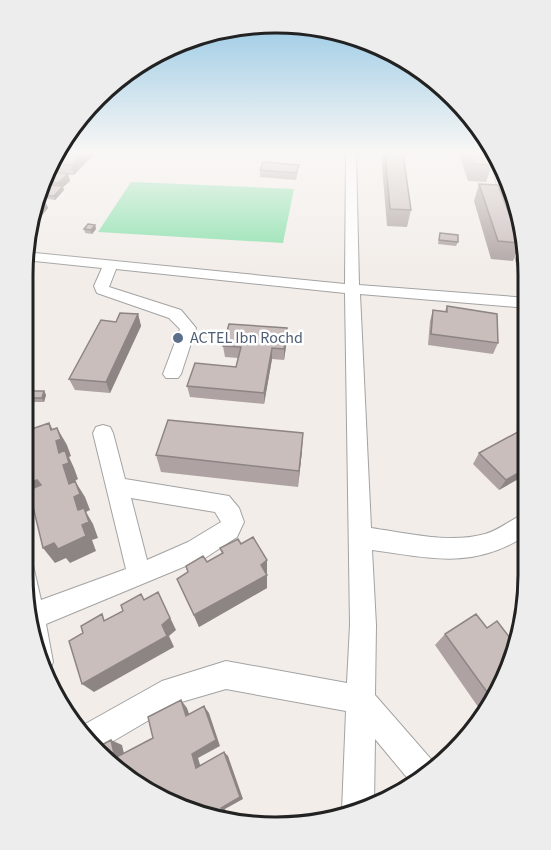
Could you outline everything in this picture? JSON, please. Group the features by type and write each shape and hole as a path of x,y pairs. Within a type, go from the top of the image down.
{"street":[{"path":"351,194 352,289 361,538 358,802"},
{"path":"34,257 352,289 518,302"},
{"path":"111,265 100,286 102,290 175,314 188,328 171,374"},
{"path":"103,433 139,574"},
{"path":"37,615 139,574 215,540 229,530 233,519 230,510 220,503 117,487"},
{"path":"361,538 455,547 480,547 518,528"},
{"path":"94,735 172,691 226,675 361,700 420,769"}],"green space":[{"path":"123,194 293,194 283,243 98,232"}],"building":[{"path":"389,194 409,194 411,210 390,209"},
{"path":"482,194 501,194 512,221 516,243 498,241"},
{"path":"88,224 95,225 91,230 84,229"},
{"path":"440,233 458,235 458,242 439,240"},
{"path":"447,306 497,314 498,343 431,334 433,310 447,312"},
{"path":"120,313 138,314 106,382 69,379 101,320 116,322"},
{"path":"229,324 287,328 284,349 272,348 264,393 187,386 195,363 236,367 241,347 223,346"},
{"path":"33,391 44,391 42,398 33,398"},
{"path":"168,420 303,433 299,471 156,455"},
{"path":"49,423 51,430 57,428 61,439 56,441 59,453 65,450 69,463 63,465 69,484 75,481 80,494 74,497 78,510 84,508 89,522 82,525 86,536 58,549 54,543 43,548 33,507 33,488 41,485 37,480 33,481 33,429"},
{"path":"518,432 518,473 506,480 479,453"},
{"path":"253,537 267,560 261,565 267,575 194,615 177,579 188,572 186,566 203,556 207,562 223,553 220,548 238,539 241,544"},
{"path":"158,592 170,618 162,625 167,636 82,684 69,641 83,633 81,626 102,614 104,621 123,611 121,605 141,594 144,600"},
{"path":"476,614 487,628 497,621 510,638 500,667 488,693 445,634"},
{"path":"181,700 186,716 204,706 216,740 192,754 196,768 224,752 240,797 221,808 222,811 213,809 183,799 154,785 116,757 153,738 148,717"},
{"path":"111,740 114,756 103,744"}],"place":[{"name":"ACTEL Ibn Rochd","path":"178,338"}]}
